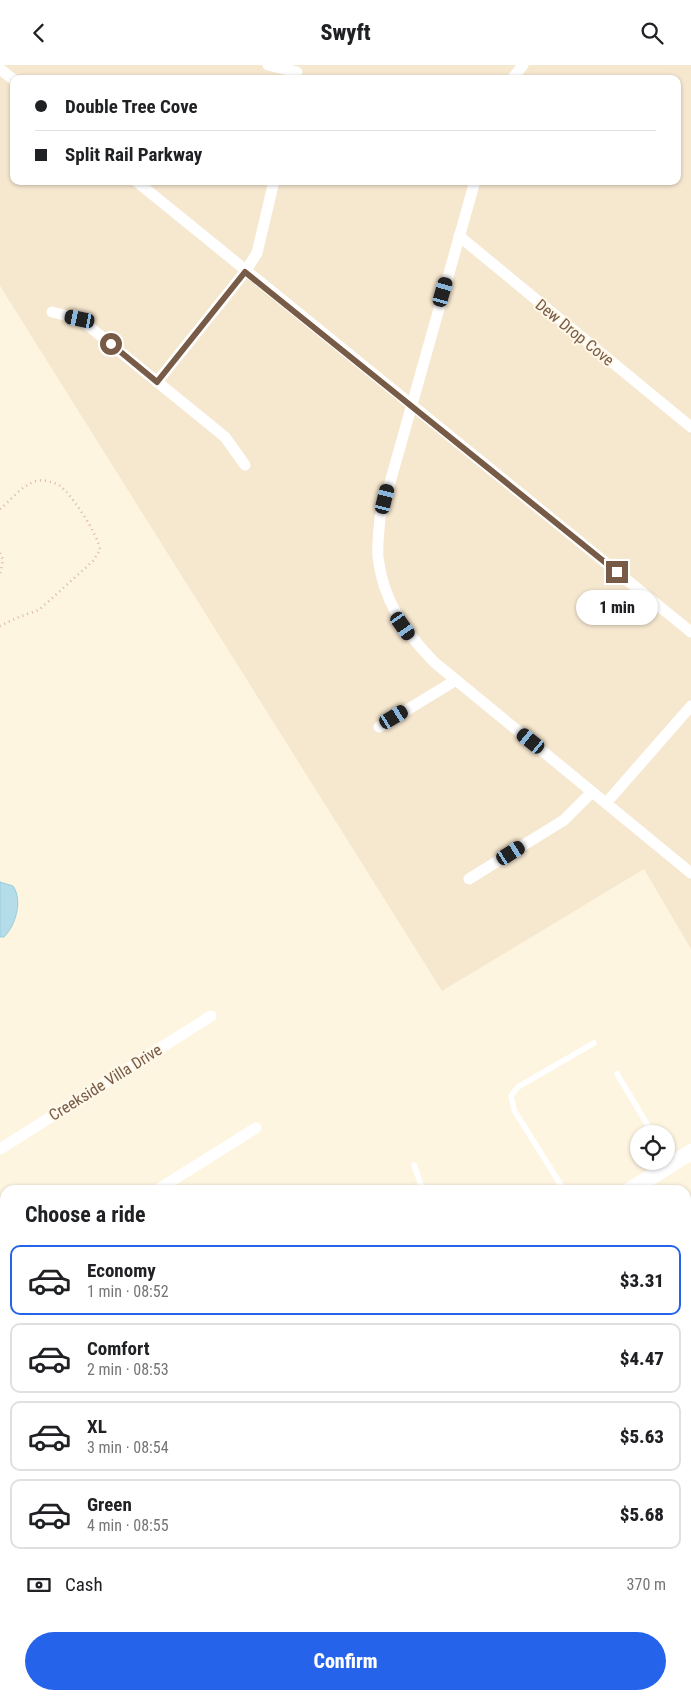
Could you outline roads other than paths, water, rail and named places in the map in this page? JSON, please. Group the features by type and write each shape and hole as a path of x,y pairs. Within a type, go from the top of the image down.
{"main road":[{"path":"675,1158 691,1152"},
{"path":"636,1185 656,1170"}],"street":[{"path":"268,65 297,72"},
{"path":"515,75 523,65"},
{"path":"0,69 10,77"},
{"path":"141,185 245,272 411,404 691,632"},
{"path":"157,382 245,272 257,253 273,185"},
{"path":"474,185 380,518 378,557 384,585 394,613 412,639 456,680 592,792 607,802 691,873"},
{"name":"Dew Drop Cove","path":"459,236 691,427"},
{"path":"52,313 80,319 225,437 245,465"},
{"path":"379,727 456,680"},
{"path":"607,802 691,706"},
{"path":"469,879 564,820 592,792"},
{"name":"Creekside Villa Drive","path":"0,1149 211,1016"},
{"path":"165,1185 256,1128"}],"lane":[{"path":"561,1185 514,1110 511,1097 518,1087 594,1043"},
{"path":"617,1074 648,1125"},
{"path":"414,1165 421,1185"}],"water":[{"path":"0,882 13,886 18,898 15,919 4,937 0,937"}]}
